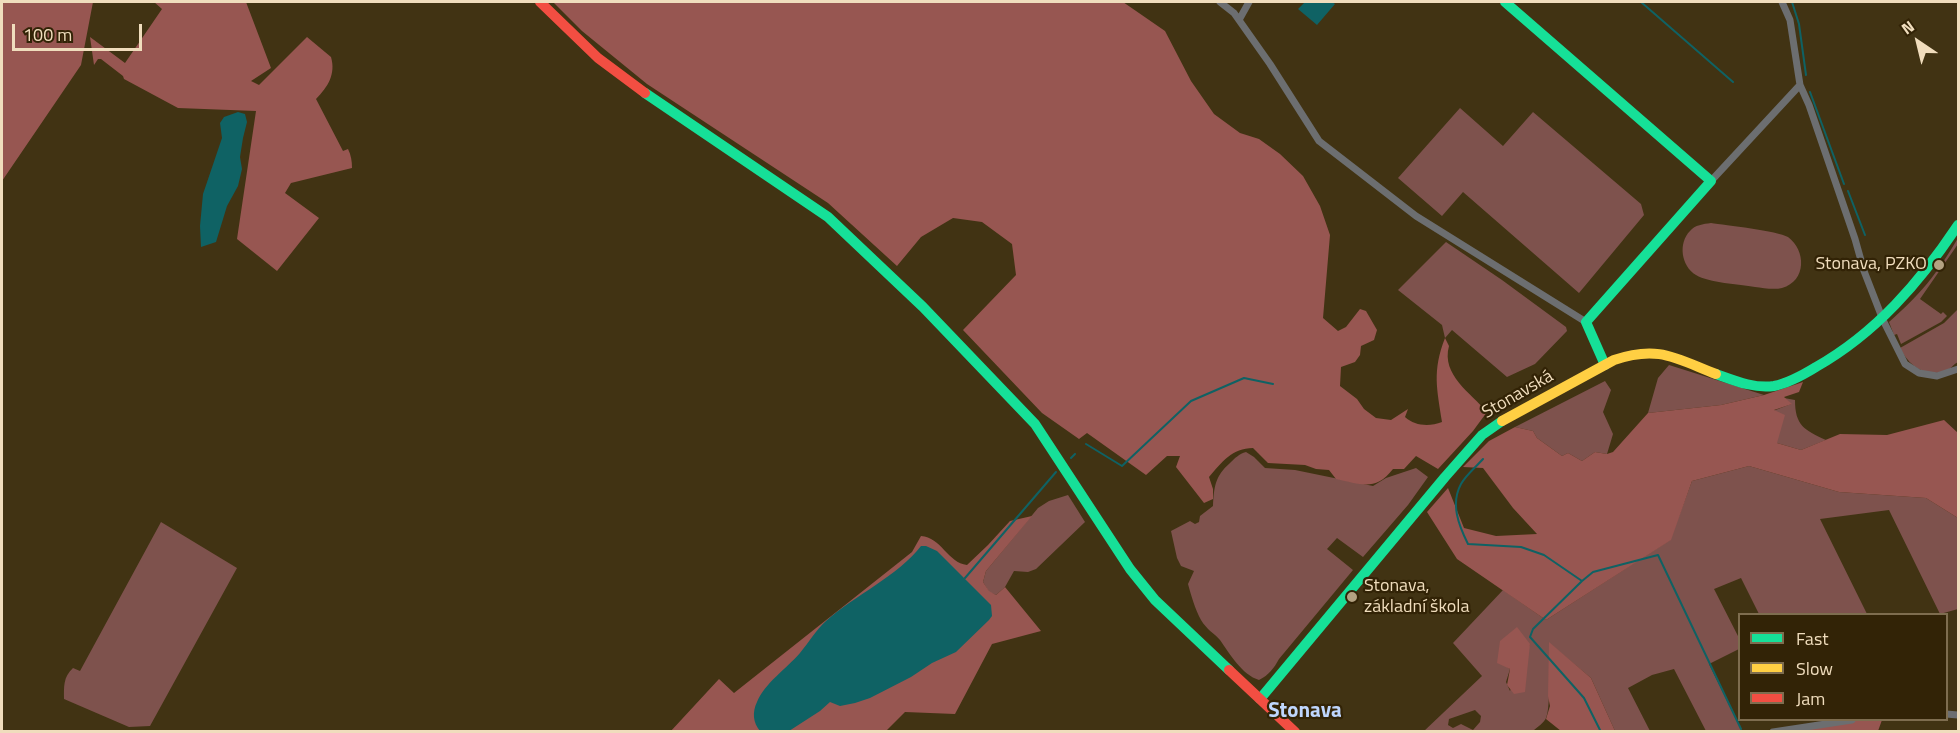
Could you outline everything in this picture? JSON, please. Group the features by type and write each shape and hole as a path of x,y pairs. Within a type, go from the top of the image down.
{"street":[{"path":"540,2 619,75 828,217 923,307 1035,424 1130,568 1155,600 1295,732"},
{"path":"1220,2 1239,20 1319,141 1416,216 1586,322 1605,365"},
{"path":"1239,20 1249,2"},
{"path":"1505,2 1712,182"},
{"path":"1782,2 1790,20 1800,85 1883,320 1905,364 1919,373 1937,376 1959,369"},
{"path":"1586,322 1800,85"},
{"name":"Stonavská","path":"1260,699 1445,477 1482,435 1494,425 1614,360 1634,354 1657,352 1740,382 1764,386 1787,383 1823,364 1883,320 1915,286 1959,225"},
{"path":"1773,732 1845,721"}],"shaded area":[{"path":"2,2 93,2 81,65 2,181"},
{"path":"154,2 246,2 271,68 251,81 259,85 307,37 331,57 332,75 316,99 343,151 348,149 352,168 291,183 285,193 319,218 277,271 237,239 256,111 178,108 124,79 101,59 98,59 94,65 90,37 125,63 162,9"},
{"path":"553,2 1123,2 1165,31 1191,81 1214,114 1240,133 1259,139 1280,154 1303,176 1320,206 1330,235 1323,318 1338,331 1346,327 1360,309 1366,311 1377,330 1374,340 1361,346 1360,355 1355,362 1341,367 1340,386 1376,418 1391,420 1408,409 1405,417 1418,424 1432,425 1442,422 1437,390 1437,370 1445,338 1449,346 1449,366 1453,375 1487,412 1438,469 1416,456 1404,469 1393,469 1374,484 1367,485 1336,479 1329,470 1305,465 1268,463 1253,448 1239,450 1218,466 1209,477 1213,499 1204,503 1176,467 1180,456 1167,456 1146,475 1087,433 1079,439 1042,413 963,330 1016,275 1012,244 982,222 953,218 921,237 897,266 828,203 647,84 582,31"},
{"path":"1460,108 1503,146 1533,112 1641,204 1644,215 1579,293 1463,192 1442,216 1398,178"},
{"path":"1711,223 1763,230 1788,237 1798,249 1801,257 1800,272 1796,279 1782,288 1772,289 1716,282 1696,275 1684,260 1684,242 1694,227"},
{"path":"1958,238 1958,244 1920,299 1947,316 1941,322 1901,344 1897,334 1894,335 1889,322 1927,283 1943,263"},
{"path":"1446,242 1566,327 1567,331 1535,364 1507,377 1452,330 1445,338 1442,325 1398,290"},
{"path":"1958,309 1958,362 1946,371 1936,373 1917,368 1900,348 1944,323"},
{"path":"1669,365 1764,395 1721,405 1648,413 1658,378"},
{"path":"1605,381 1611,390 1603,412 1613,434 1607,454 1595,452 1582,461 1568,453 1562,456 1537,438 1533,431 1515,427"},
{"path":"1803,382 1799,392 1784,397 1792,404 1774,410 1785,415 1777,443 1801,450 1840,434 1887,435 1944,420 1958,433 1958,518 1926,498 1839,492 1749,466 1692,481 1671,540 1546,620 1457,559 1427,512 1448,488 1464,528 1496,536 1537,534 1513,508 1483,468 1463,467 1489,441 1515,427 1533,431 1537,438 1562,456 1568,453 1582,461 1595,452 1607,454 1613,452 1648,413 1721,405 1764,395"},
{"path":"1784,398 1795,400 1795,408 1802,426 1826,440 1801,450 1777,443 1773,411 1791,404"},
{"path":"1246,452 1265,468 1295,470 1373,486 1386,478 1416,468 1428,477 1408,505 1363,557 1337,538 1327,549 1353,570 1271,671 1259,680 1242,669 1201,620 1188,584 1194,571 1181,566 1171,531 1190,521 1195,524 1199,522 1200,516 1213,506 1218,477 1235,458"},
{"path":"1749,466 1839,492 1926,498 1958,518 1958,609 1940,613 1889,510 1820,519 1867,613 1758,613 1741,578 1714,589 1738,636 1738,650 1709,664 1742,731 1706,731 1674,669 1652,675 1628,688 1650,731 1615,731 1591,678 1549,643 1548,713 1544,722 1533,731 1423,732 1482,676 1453,643 1503,590 1546,620 1670,540 1692,481","holes":["1530,644 1510,691 1506,682 1510,669 1503,664","1475,710 1481,716 1480,722 1473,730 1461,724 1453,728 1448,725 1449,719"]},
{"path":"1068,495 1085,522 1036,569 1028,572 1014,571 1005,587 996,595 989,592 983,582 986,571 1038,508 1049,501"},
{"path":"1032,516 986,571 983,582 989,591 996,595 1005,587 1041,631 992,644 955,714 905,712 886,731 670,732 719,679 734,693 912,552 921,536 928,537 955,560 967,565 1010,521"},
{"path":"161,522 237,568 150,726 129,727 64,699 65,682 73,668 80,671"},
{"path":"1517,627 1530,644 1525,692 1514,694 1507,685 1510,669 1497,663 1500,641"},
{"path":"1549,642 1591,678 1615,731 1561,731 1546,719 1550,706 1548,696"},
{"path":"1882,721 1878,731 1793,732 1816,722"}],"water":[{"path":"1305,2 1335,4 1317,25 1298,9"},
{"path":"238,112 245,114 247,122 240,157 242,169 238,186 227,206 216,242 201,247 203,194 222,138 220,123 224,117"},
{"path":"921,546 937,551 991,605 992,616 989,620 956,652 870,698 840,706 830,702 789,731 760,731 755,721 754,710 770,682 800,653 826,621 901,567"}],"waterway":[{"path":"1641,2 1733,82"},
{"path":"1792,2 1799,24 1806,75"},
{"path":"1810,92 1844,184"},
{"path":"1848,191 1865,235"},
{"path":"1086,444 1122,466 1191,401 1244,378 1273,384"},
{"path":"1071,458 1075,454"},
{"path":"1483,459 1461,484 1456,499 1457,515 1468,544 1521,547 1544,555 1582,581 1533,629 1530,637 1584,698 1601,732"},
{"path":"965,578 1056,472"},
{"path":"1582,581 1593,572 1658,555 1741,729"},
{"path":"1895,732 1926,732"}],"traffic: fast":[{"path":"1505,2 1711,181 1586,322 1605,365"},
{"path":"645,93 828,217 923,307 1035,424 1130,569 1155,600 1229,670"},
{"path":"1716,374 1766,387 1780,385 1816,367 1858,338 1895,305 1958,225"},
{"path":"1260,699 1445,477 1482,435 1502,421"}],"traffic: slow":[{"path":"1502,421 1614,360 1629,356 1666,355 1716,374"}],"traffic: jam":[{"path":"540,2 598,58 645,93"},
{"path":"1229,670 1295,732"}],"place":[{"name":"Stonava, PZKO","path":"1939,265"},
{"name":"Stonava, základní škola","path":"1352,597"}],"district":[{"name":"Stonava","path":"1305,712"}]}
